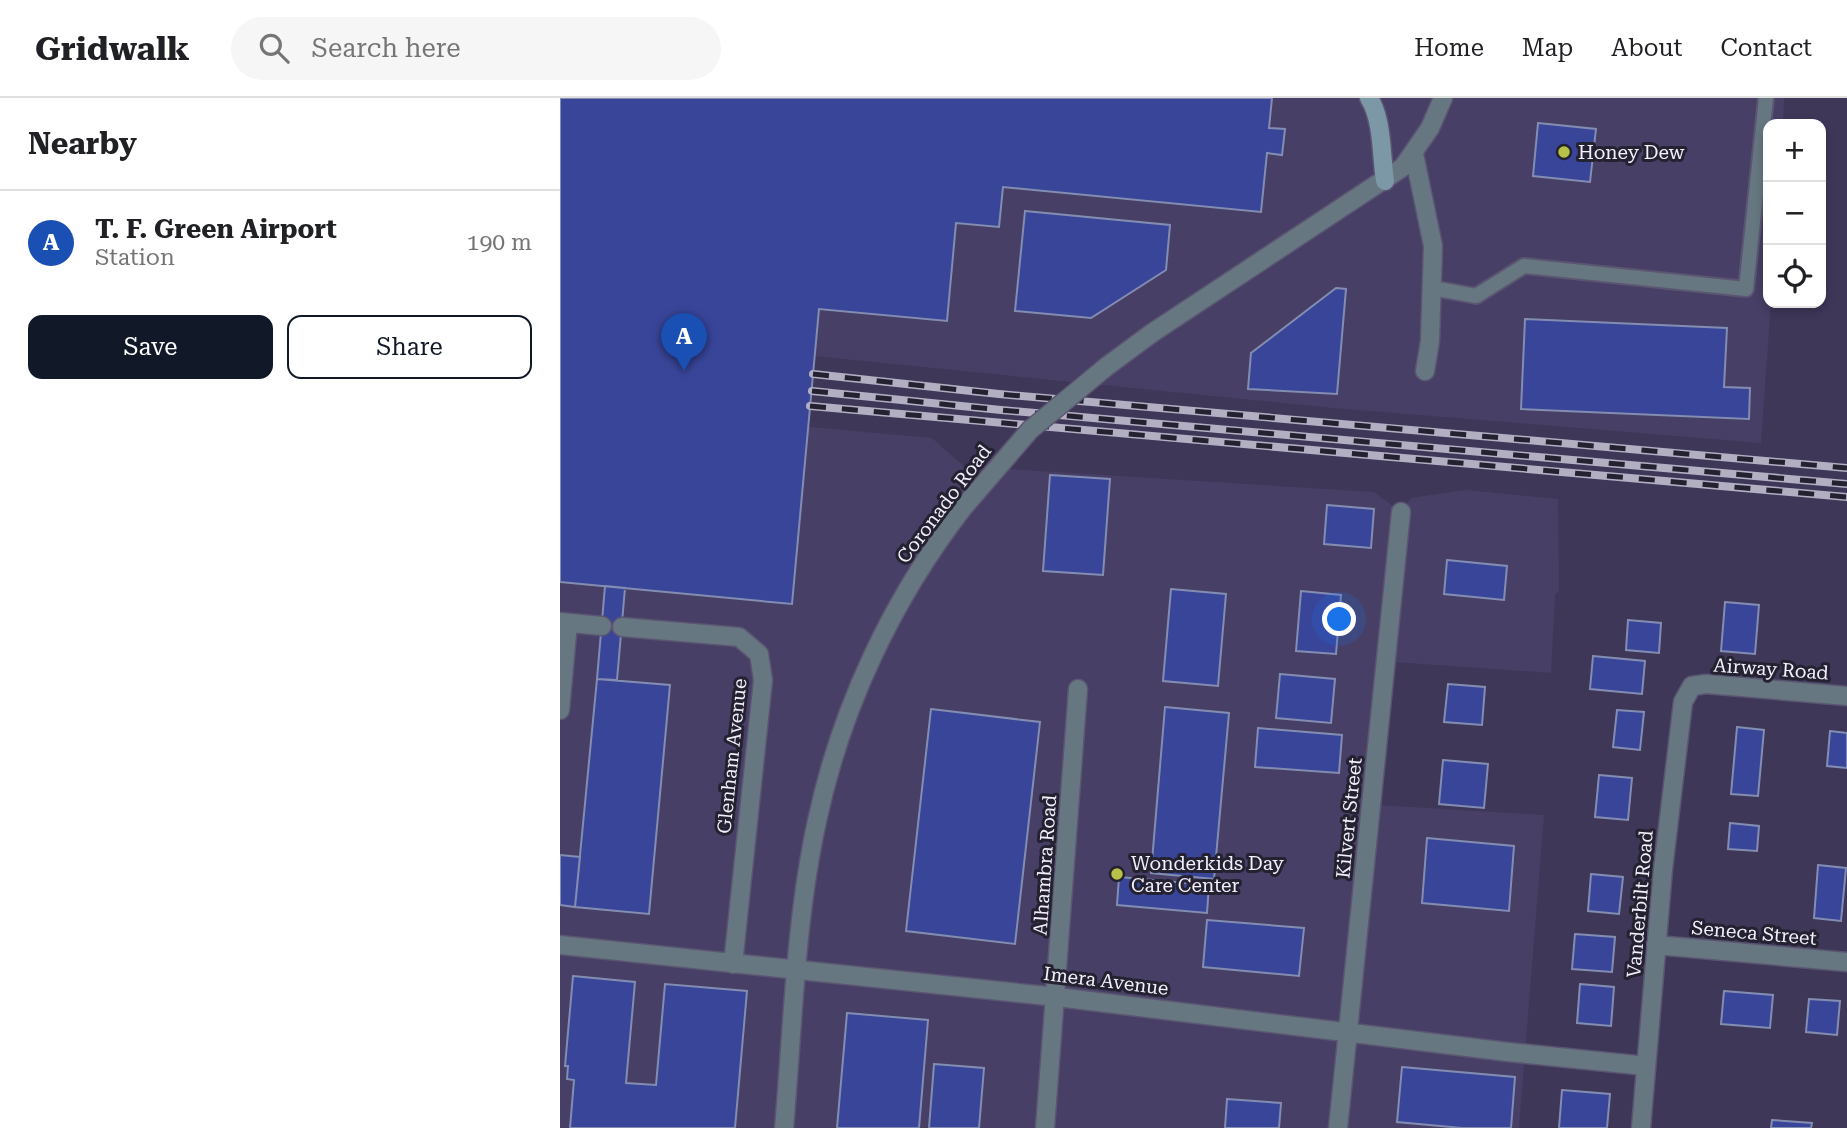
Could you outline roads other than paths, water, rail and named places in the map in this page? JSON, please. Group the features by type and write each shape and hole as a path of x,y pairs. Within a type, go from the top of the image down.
{"main road":[{"path":"1369,98 1377,117 1385,181"}],"street":[{"name":"Coronado Road","path":"785,1128 797,970 817,820 862,676 903,597 962,509 1030,430 1152,333 1385,181 1413,154 1443,98"},
{"path":"1413,154 1433,246 1425,372"},
{"name":"Kilvert Street","path":"1338,1128 1401,512"},
{"path":"560,710 564,622 602,625"},
{"name":"Glenham Avenue","path":"622,627 739,637 759,654 764,680 750,780 733,964"},
{"name":"Airway Road","path":"1692,686 1738,685 1847,696"},
{"name":"Vanderbilt Road","path":"1641,1128 1656,945 1683,702 1692,686"},
{"name":"Alhambra Road","path":"1045,1128 1057,997 1078,689"},
{"name":"Imera Avenue","path":"560,945 1057,997 1508,1052 1646,1066"},
{"name":"Seneca Street","path":"1656,945 1847,962"}],"lane":[{"path":"1432,288 1476,296 1524,266 1746,289 1766,98"}],"railway":[{"path":"813,374 999,394 1847,468"},
{"path":"812,391 1847,484"},
{"path":"810,406 1847,497"}],"place":[{"name":"Honey Dew","path":"1564,152"},
{"name":"T. F. Green Airport","path":"684,371"},
{"name":"Wonderkids Day Care Center","path":"1117,874"}]}
